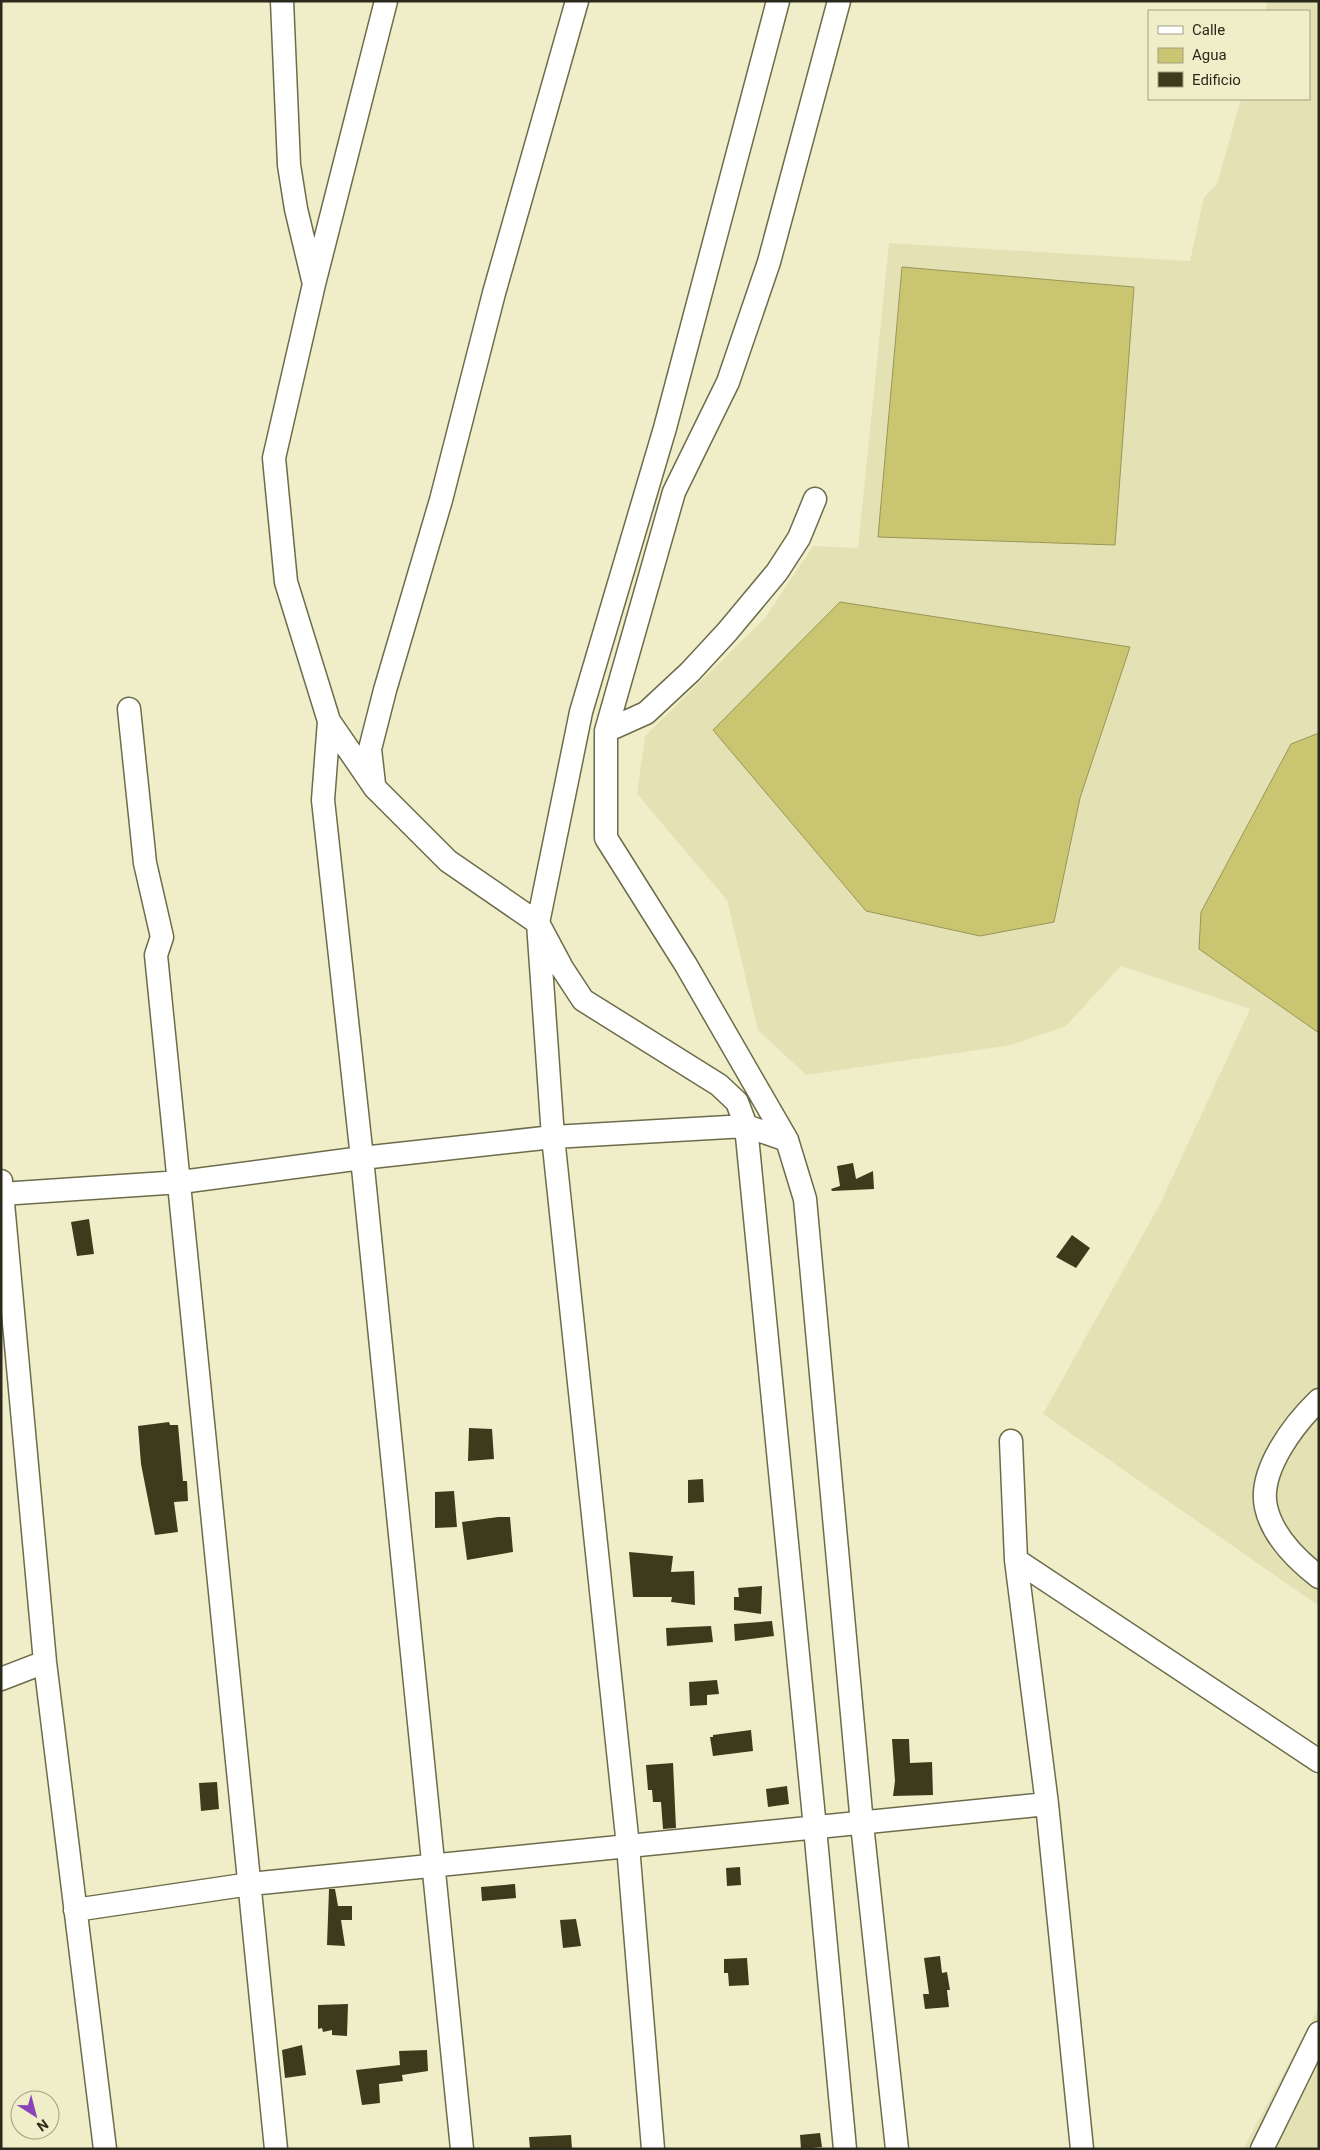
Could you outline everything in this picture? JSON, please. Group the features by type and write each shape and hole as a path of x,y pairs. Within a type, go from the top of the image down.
{"street":[{"path":"386,1 314,284 274,458 286,582 329,720 374,788 448,861 538,923 582,1000 720,1085 737,1102 746,1126 845,2149"},
{"path":"374,788 370,748 372,740 441,500 494,293 577,1"},
{"path":"653,2149 628,1846 553,1137 538,923 581,712 665,428 778,1"},
{"path":"839,1 769,262 728,382 674,492 606,730 606,838 686,965 787,1140 805,1200 862,1824 897,2149"},
{"path":"281,3 289,165 296,209 314,284"},
{"path":"606,730 646,713 690,672 727,632 778,572 799,538 815,499"},
{"path":"129,709 145,863 162,937 156,955 181,1182 276,2149"},
{"path":"329,720 323,800 362,1158 462,2149"},
{"path":"105,2149 45,1662 2,1190 181,1182 362,1158 553,1137 746,1126 787,1140"},
{"path":"1319,1400 1301,1417 1288,1436 1276,1457 1264,1493 1270,1520 1276,1531 1286,1546 1319,1577"},
{"path":"1010,1441 1016,1560 1047,1804 1082,2149"},
{"path":"1016,1560 1319,1761"},
{"path":"1,1679 45,1662"},
{"path":"75,1910 250,1884 1047,1804"},
{"path":"1262,2149 1319,2033"}],"shaded area":[{"path":"1268,1 1319,1 1319,1606 1043,1414 1160,1204 1250,1009 1121,966 1066,1026 1011,1045 806,1075 758,1030 727,900 637,794 645,736 765,618 813,546 858,548 889,243 1190,261 1204,197 1217,184 1241,100 1310,100 1310,10 1265,10"},
{"path":"1319,2007 1319,2149 1243,2149"}],"water":[{"path":"902,267 1134,287 1115,545 878,537"},
{"path":"840,602 1130,647 1080,798 1054,922 980,936 866,911 713,730"},
{"path":"1319,733 1319,1033 1199,949 1201,912 1291,744"}],"building":[{"path":"853,1163 856,1179 873,1171 874,1189 832,1191 831,1189 840,1186 837,1166"},
{"path":"89,1219 94,1254 77,1256 71,1222"},
{"path":"1072,1235 1090,1248 1076,1268 1056,1257"},
{"path":"169,1422 170,1425 178,1425 183,1481 187,1481 188,1501 174,1502 178,1532 155,1535 141,1464 138,1426"},
{"path":"469,1428 492,1429 494,1459 468,1461"},
{"path":"703,1479 704,1502 688,1503 688,1480"},
{"path":"454,1491 457,1527 435,1528 435,1492"},
{"path":"510,1517 513,1552 467,1560 462,1522"},
{"path":"629,1552 673,1556 671,1572 694,1571 695,1605 671,1602 672,1597 633,1597"},
{"path":"762,1586 761,1614 734,1610 734,1597 739,1597 738,1588"},
{"path":"772,1621 774,1636 735,1641 734,1624"},
{"path":"711,1626 713,1642 667,1646 666,1628"},
{"path":"717,1680 719,1694 707,1695 707,1705 690,1706 689,1682"},
{"path":"751,1730 753,1751 713,1756 710,1737"},
{"path":"892,1739 909,1739 910,1763 932,1762 933,1795 893,1796 895,1781"},
{"path":"673,1763 676,1828 663,1829 661,1802 653,1802 652,1790 648,1790 646,1765"},
{"path":"217,1782 219,1809 201,1811 199,1783"},
{"path":"787,1786 789,1804 768,1807 766,1789"},
{"path":"740,1867 741,1885 727,1886 726,1868"},
{"path":"515,1884 516,1898 482,1901 481,1887"},
{"path":"329,1889 335,1889 338,1906 352,1906 352,1920 341,1920 345,1946 327,1945"},
{"path":"576,1919 581,1946 563,1948 560,1920"},
{"path":"940,1956 942,1973 947,1972 950,1990 947,1990 949,2007 925,2009 923,1994 929,1994 924,1958"},
{"path":"747,1958 749,1985 729,1986 728,1973 724,1973 724,1959"},
{"path":"348,2004 347,2036 332,2035 332,2030 323,2032 322,2028 318,2029 318,2005"},
{"path":"302,2045 306,2075 285,2078 282,2050"},
{"path":"427,2050 428,2071 402,2075 403,2081 379,2084 380,2103 362,2105 356,2070 400,2065 399,2051"},
{"path":"820,2133 822,2147 801,2149 800,2135"},
{"path":"571,2135 572,2149 530,2149 529,2137"}]}
